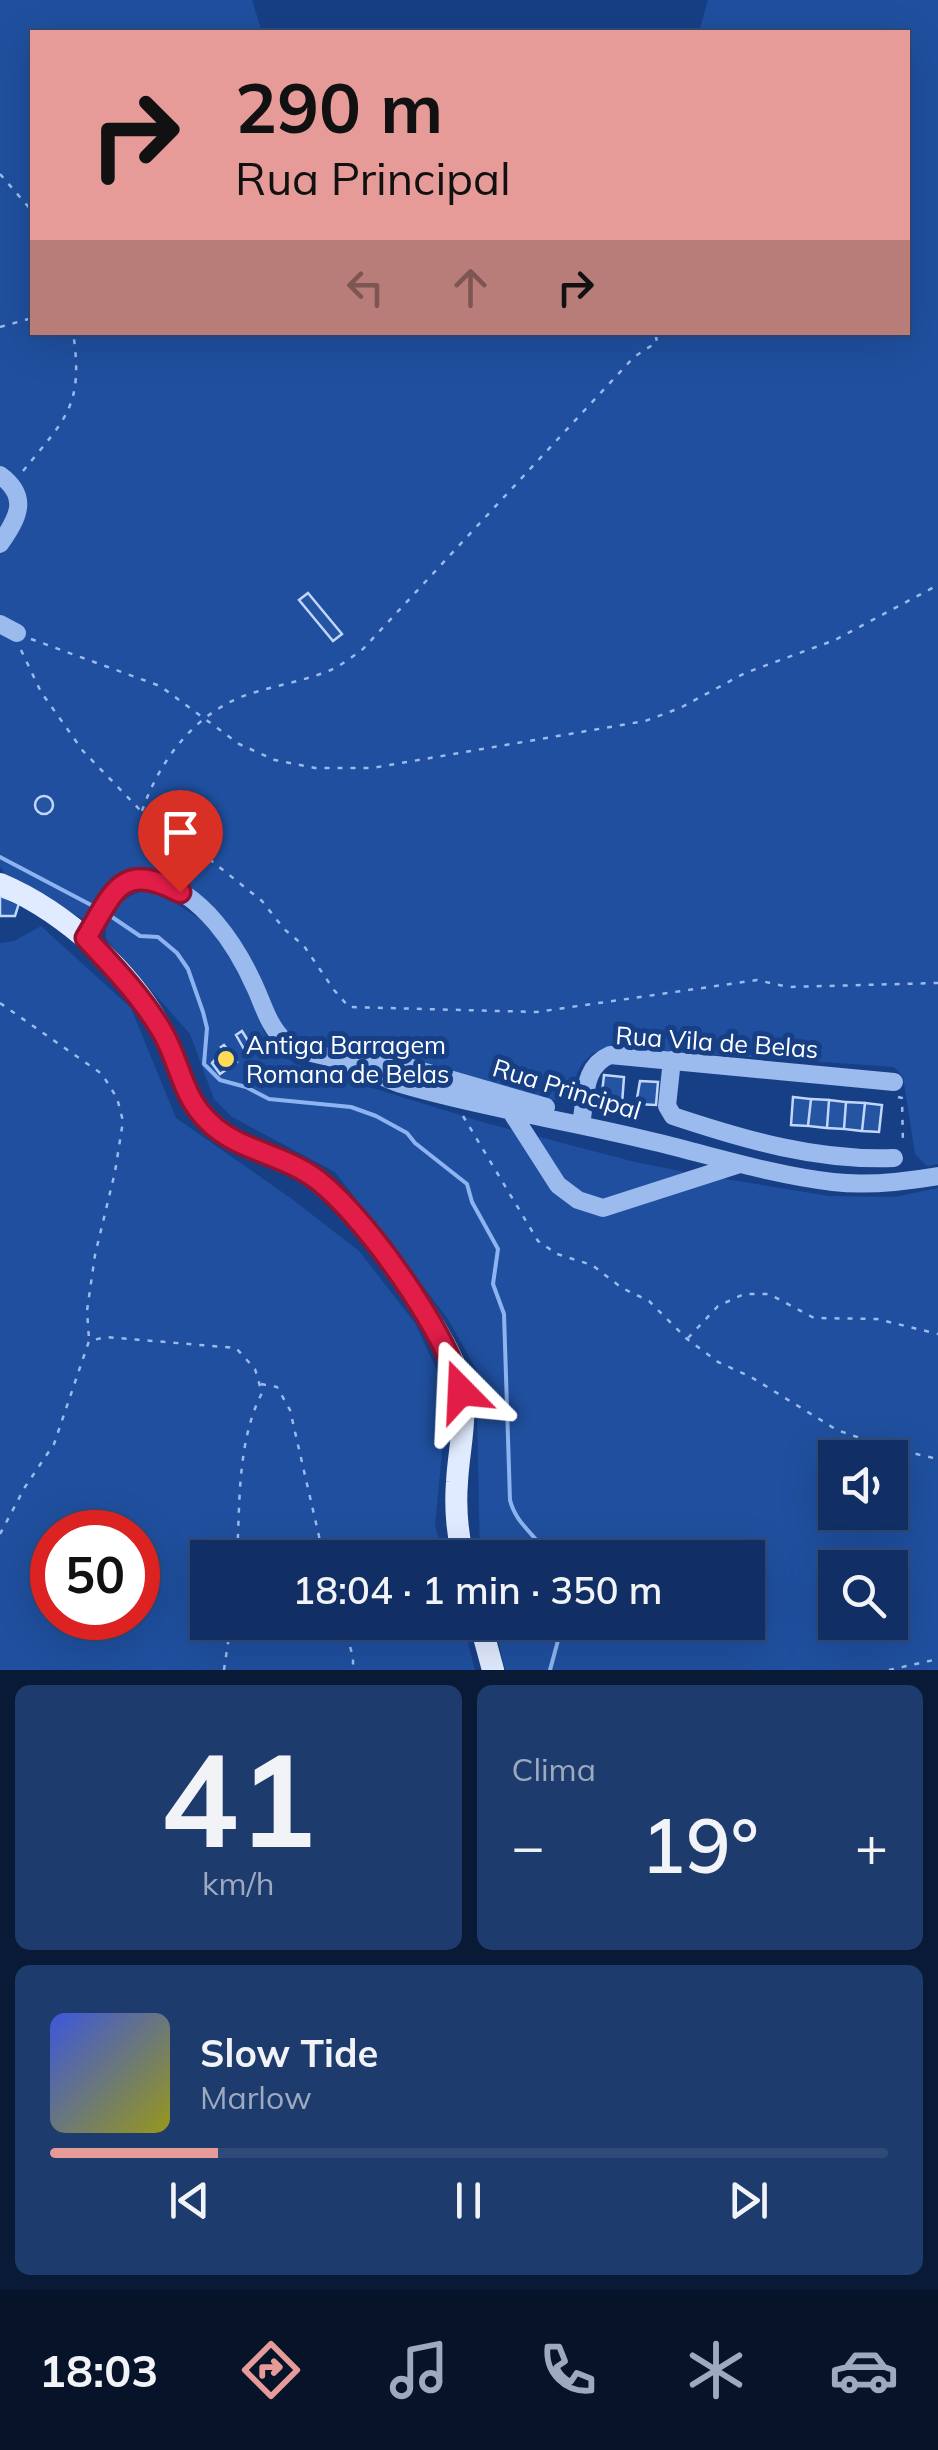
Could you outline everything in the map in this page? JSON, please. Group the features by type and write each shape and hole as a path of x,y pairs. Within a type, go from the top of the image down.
{"main road":[{"path":"0,884 26,894 86,938 140,998 166,1036 190,1099 209,1123 231,1139 312,1175 354,1217 423,1306 457,1370 466,1412 456,1486 459,1540"},
{"path":"485,1640 493,1670"}],"street":[{"path":"0,544 14,524 20,502 6,480"},
{"name":"Rua Principal","path":"86,938 118,888 138,878 160,882 203,909 231,942 282,1038 294,1047 351,1062 399,1084 782,1174 838,1183 898,1183 938,1176"},
{"name":"Rua Vila de Belas","path":"582,1118 588,1077 596,1061 610,1055 894,1082"},
{"path":"672,1060 667,1106 673,1116 764,1144 831,1157 894,1158"},
{"name":"Rua Principal","path":"351,1062 404,1066 652,1141"},
{"path":"510,1110 566,1194 603,1208 740,1164"}],"path":[{"path":"0,174 30,209"},
{"path":"0,326 30,318"},
{"path":"6,480 68,415 77,360 73,335"},
{"path":"142,812 149,791 175,746 208,718 239,698 334,669 363,649 634,356 657,342 656,335"},
{"path":"8,628 160,686 239,744 276,760 334,768 372,768 646,721 762,666 835,640 938,585"},
{"path":"8,628 51,706 83,750 142,812 262,901 284,929 304,946 349,1007 536,1012 757,980 788,987 938,983"},
{"path":"0,1002 102,1074 123,1121 94,1255 87,1311 89,1341 54,1444 0,1534"},
{"path":"894,1082 896,1096 902,1098 903,1145 894,1158"},
{"path":"453,1098 538,1241 557,1254 592,1266 622,1288 649,1301 687,1339 718,1362 751,1377 837,1430 938,1460"},
{"path":"687,1339 718,1306 744,1294 769,1294 814,1318 877,1319 938,1334"},
{"path":"89,1341 106,1338 236,1348 256,1369 262,1393 250,1416 244,1451 238,1540"},
{"path":"259,1384 277,1387 290,1410 320,1540"},
{"path":"224,1670 228,1640"},
{"path":"348,1640 353,1670"},
{"path":"889,1670 938,1659"}],"shaded area":[{"path":"0,0 252,0 261,30 30,30 30,335 910,335 910,30 700,30 708,0 938,0 938,1164 927,1166 915,1154 903,1077 894,1067 607,1047 584,1062 567,1103 303,1042 285,1034 251,963 171,878 159,872 141,869 122,873 92,917 83,919 9,879 0,867"},
{"path":"143,891 158,892 203,921 232,956 267,1038 295,1064 486,1123 690,1173 829,1196 895,1197 938,1188 938,1670 505,1670 498,1640 765,1640 765,1540 480,1540 476,1369 448,1319 335,1172 232,1117 214,1099 190,1034 106,939 110,914 120,902"},
{"path":"41,926 131,1008 176,1118 359,1251 415,1323 447,1400 435,1526 440,1540 190,1540 190,1640 467,1640 475,1670 0,1670 0,943 14,941"}],"building":[{"path":"308,593 342,634 333,641 299,600"},
{"path":"44,796 53,805 44,814 35,805"},
{"path":"0,896 19,903 15,916 0,916"},
{"path":"242,1031 255,1052 248,1056 236,1035"},
{"name":"Antiga Barragem Romana de Belas","path":"224,1045 237,1062 220,1074 212,1063 219,1055 222,1059 227,1055 221,1047"},
{"path":"604,1075 624,1077 622,1104 601,1102"},
{"path":"640,1081 658,1082 656,1105 636,1104"},
{"path":"793,1097 811,1099 808,1126 791,1125"},
{"path":"811,1099 829,1100 827,1128 808,1126"},
{"path":"829,1100 846,1102 844,1129 827,1128"},
{"path":"846,1102 865,1103 862,1131 844,1129"},
{"path":"865,1103 882,1105 879,1132 862,1131"}],"waterway":[{"path":"0,857 93,906"},
{"path":"109,915 140,936 158,937 188,969 207,1028 204,1064 220,1080 269,1099 351,1107 376,1116 407,1133 467,1184 472,1202 498,1249 493,1284 504,1314 510,1500 517,1517 536,1540"},
{"path":"550,1670 558,1640"}],"place":[{"name":"Antiga Barragem Romana de Belas","path":"226,1059"}],"route":[{"path":"180,892 149,878 128,882 110,897 86,938 140,998 166,1036 190,1099 209,1123 231,1139 312,1175 354,1217 423,1306 457,1370 461,1391"}]}
